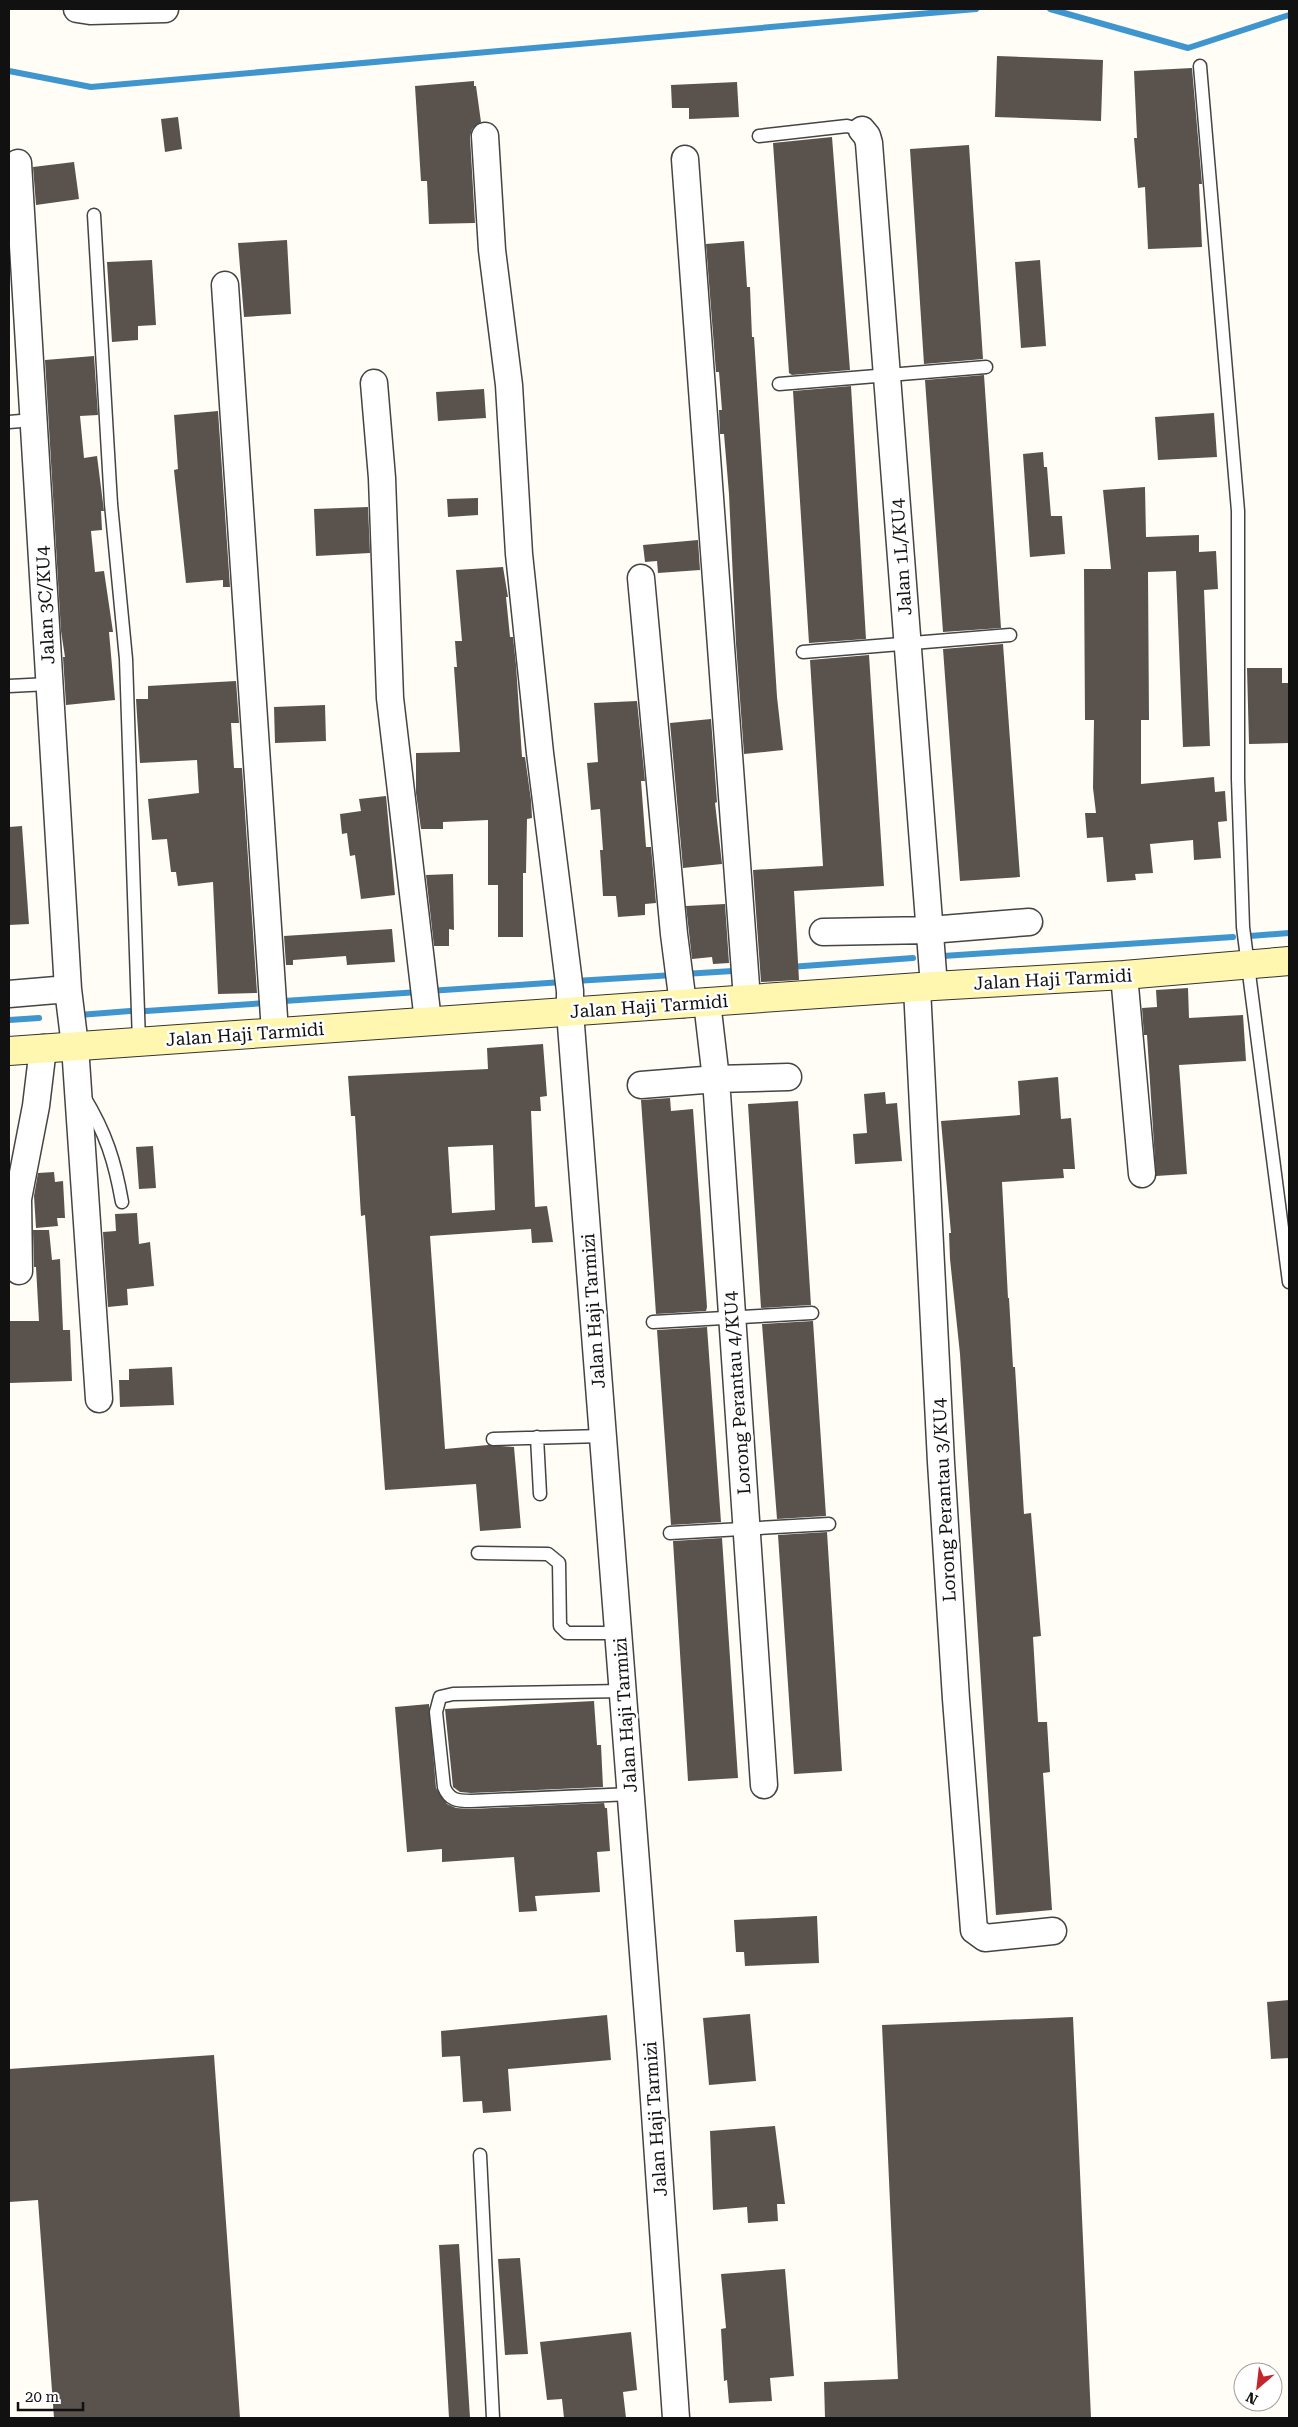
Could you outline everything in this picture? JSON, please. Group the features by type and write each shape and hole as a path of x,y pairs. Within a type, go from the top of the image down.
{"street":[{"path":"78,9 90,11 166,9"},
{"name":"Jalan 1L/KU4","path":"862,130 867,136 869,143 930,930 925,987"},
{"name":"Jalan Haji Tarmizi","path":"485,136 492,250 509,385 519,554 540,753 566,944 570,991 570,1012 631,1794 676,2418"},
{"path":"685,159 747,999"},
{"name":"Jalan 3C/KU4","path":"13,160 21,421 50,684 68,989 75,1046 76,1083 99,1399"},
{"path":"225,284 276,1032"},
{"path":"374,383 382,478 390,698 427,1012"},
{"name":"Lorong Perantau 4/KU4","path":"641,578 674,934 716,1079 764,1785"},
{"path":"823,932 930,930 1029,922"},
{"name":"Jalan Haji Tarmidi","path":"9,1051 276,1032 427,1012 570,1012 1124,975 1289,961"},
{"path":"1124,975 1142,1174"},
{"name":"Lorong Perantau 3/KU4","path":"925,987 941,1462 956,1699 974,1930 986,1938 1053,1931"},
{"path":"9,994 68,989"},
{"path":"19,1271 18,1199 36,1106 43,1048"},
{"path":"641,1085 716,1079 788,1077"}],"lane":[{"path":"1200,66 1238,511 1238,779 1243,927 1289,1282"},
{"path":"759,136 847,126 862,130"},
{"path":"94,215 111,504 126,659 139,1042"},
{"path":"779,384 986,368"},
{"path":"803,652 1010,636"},
{"path":"9,686 50,684"},
{"path":"76,1083 97,1119 116,1165 122,1202"},
{"path":"653,1322 812,1313"},
{"path":"493,1439 603,1436"},
{"path":"537,1437 540,1494"},
{"path":"670,1533 829,1524"},
{"path":"478,1553 548,1554 559,1563 560,1626 567,1633 618,1633"},
{"path":"623,1691 453,1694 440,1697 436,1712 444,1787 447,1794 455,1800 471,1801 631,1794"},
{"path":"480,2155 493,2418"}],"building":[{"path":"997,56 1103,60 1101,121 995,117"},
{"path":"1192,68 1202,184 1199,184 1202,247 1148,249 1145,187 1138,188 1134,138 1137,138 1134,71"},
{"path":"474,81 481,122 472,129 470,137 475,223 429,224 427,181 421,181 415,86"},
{"path":"737,82 739,117 689,119 689,108 672,108 671,85"},
{"path":"178,117 182,149 165,152 161,119"},
{"path":"832,137 850,370 792,375 789,373 773,143"},
{"path":"969,145 983,359 924,364 910,149"},
{"path":"74,162 79,199 36,205 33,167"},
{"path":"287,240 291,314 244,317 238,243"},
{"path":"744,241 747,287 750,287 752,337 754,337 777,697 783,750 744,754 736,644 729,494 724,434 720,434 719,410 722,410 719,372 716,372 706,244"},
{"path":"152,260 156,325 138,326 138,340 112,342 107,262"},
{"path":"1040,260 1046,346 1021,348 1015,262"},
{"path":"94,356 98,415 80,416 84,458 97,456 104,511 101,511 102,530 91,531 95,572 104,571 113,632 109,632 115,700 66,705 63,657 65,657 61,631 45,360"},
{"path":"984,375 1001,628 943,632 925,380"},
{"path":"851,386 866,639 809,643 793,391"},
{"path":"484,389 486,418 438,421 436,392"},
{"path":"218,411 230,587 223,587 223,580 186,583 174,470 178,469 174,415"},
{"path":"1214,413 1217,457 1158,460 1155,417"},
{"path":"1043,452 1044,467 1047,467 1051,516 1062,516 1065,554 1030,557 1023,454"},
{"path":"1145,487 1146,537 1199,535 1199,552 1216,551 1218,589 1204,590 1210,746 1183,747 1176,571 1148,572 1149,720 1141,720 1141,784 1214,777 1215,792 1225,791 1227,821 1218,822 1221,858 1194,860 1193,840 1150,844 1153,873 1135,874 1136,880 1107,882 1103,837 1087,838 1085,813 1096,813 1093,788 1094,720 1085,720 1084,569 1111,569 1103,490"},
{"path":"478,498 478,515 448,517 447,499"},
{"path":"368,507 370,553 316,556 314,509"},
{"path":"698,540 700,570 658,573 657,561 645,562 643,545"},
{"path":"503,567 508,597 506,597 510,637 513,637 516,665 522,757 525,757 532,818 527,819 526,873 523,873 523,937 498,937 498,885 488,885 488,820 443,822 443,829 421,829 416,793 416,753 460,752 454,667 457,667 455,641 462,641 456,570"},
{"path":"1003,644 1020,877 960,881 943,649"},
{"path":"869,655 884,886 794,891 799,980 761,982 753,870 823,866 810,660"},
{"path":"1247,668 1282,668 1282,683 1289,683 1289,743 1249,744"},
{"path":"236,681 239,723 231,723 234,768 242,768 257,993 218,994 213,882 178,886 176,872 171,872 167,839 152,840 148,799 199,793 197,760 140,763 136,699 148,699 148,686"},
{"path":"637,701 645,781 641,781 646,847 651,847 656,903 645,904 645,915 618,917 616,896 603,896 600,850 603,850 600,809 591,810 587,763 598,762 594,703"},
{"path":"325,705 326,741 275,743 274,707"},
{"path":"711,719 717,802 715,803 722,864 683,868 670,723"},
{"path":"386,796 395,895 361,899 355,855 350,856 347,833 342,834 340,814 361,811 359,799"},
{"path":"22,826 29,924 9,925 9,827"},
{"path":"453,874 454,930 449,929 449,946 434,946 426,875"},
{"path":"725,904 729,963 713,964 712,957 692,959 686,906"},
{"path":"392,929 395,962 347,965 346,956 293,960 293,965 286,965 284,936"},
{"path":"1188,988 1189,1018 1243,1015 1246,1061 1179,1065 1187,1174 1156,1176 1147,1035 1144,1035 1142,1008 1157,1007 1156,990"},
{"path":"543,1044 547,1096 540,1097 541,1111 531,1111 535,1207 547,1206 553,1242 532,1243 531,1229 430,1236 445,1449 488,1445 514,1447 521,1528 480,1531 476,1484 385,1490 365,1215 361,1216 355,1116 351,1116 348,1076 488,1069 487,1048","holes":["493,1145 495,1210 452,1213 448,1147"]},
{"path":"1058,1077 1061,1119 1071,1118 1075,1169 1063,1169 1064,1178 1002,1182 1008,1298 1013,1367 1015,1367 1024,1514 1031,1513 1041,1636 1033,1637 1038,1722 1047,1722 1050,1772 1043,1773 1052,1910 996,1915 960,1354 950,1259 949,1233 951,1233 941,1121 1020,1115 1018,1081"},
{"path":"885,1092 886,1104 897,1103 902,1161 855,1164 853,1134 867,1133 864,1094"},
{"path":"670,1098 671,1111 693,1109 707,1307 706,1311 656,1314 641,1100"},
{"path":"798,1101 811,1305 761,1308 748,1104"},
{"path":"153,1146 156,1188 139,1189 136,1147"},
{"path":"54,1172 55,1182 63,1181 65,1218 57,1218 58,1226 36,1228 34,1196 38,1173"},
{"path":"137,1213 139,1244 150,1242 154,1286 127,1289 128,1305 108,1307 103,1232 116,1231 115,1214"},
{"path":"33,1230 49,1230 52,1260 60,1259 63,1330 70,1330 72,1381 9,1383 9,1321 39,1321"},
{"path":"813,1321 826,1516 777,1519 762,1324"},
{"path":"707,1327 721,1522 671,1525 657,1330"},
{"path":"172,1367 174,1405 120,1407 119,1380 129,1380 129,1369"},
{"path":"827,1532 842,1771 794,1774 778,1535"},
{"path":"722,1538 738,1778 688,1781 673,1541"},
{"path":"594,1701 597,1745 601,1745 603,1787 471,1793 460,1792 453,1787 445,1709"},
{"path":"429,1704 436,1788 447,1804 456,1808 471,1809 604,1803 605,1808 607,1808 610,1851 597,1852 600,1892 535,1896 537,1911 519,1912 514,1857 442,1862 442,1849 407,1852 395,1707"},
{"path":"817,1916 819,1963 745,1966 744,1952 736,1952 734,1920"},
{"path":"1289,2000 1289,2058 1271,2059 1267,2002"},
{"path":"750,2014 756,2081 709,2085 703,2018"},
{"path":"607,2015 611,2060 508,2069 511,2111 483,2113 482,2101 463,2102 460,2056 442,2057 441,2031"},
{"path":"1073,2017 1091,2418 825,2418 824,2382 898,2379 882,2025"},
{"path":"214,2055 240,2418 54,2418 38,2200 9,2202 9,2069"},
{"path":"775,2126 785,2204 777,2204 778,2221 748,2223 747,2207 713,2210 710,2131"},
{"path":"459,2244 470,2418 449,2418 439,2245"},
{"path":"520,2258 528,2354 505,2355 498,2259"},
{"path":"785,2269 794,2376 770,2378 772,2401 729,2403 727,2380 724,2381 721,2329 726,2328 721,2274"},
{"path":"631,2332 637,2390 623,2392 626,2418 564,2418 562,2399 547,2400 540,2342"}],"waterway":[{"path":"9,71 91,87 976,9"},
{"path":"1050,9 1188,48 1289,15"},
{"path":"1250,936 1289,933"},
{"path":"943,956 1233,937"},
{"path":"790,967 913,958"},
{"path":"684,974 733,971"},
{"path":"575,981 674,975"},
{"path":"429,991 562,982"},
{"path":"284,1001 419,992"},
{"path":"146,1011 266,1003"},
{"path":"79,1015 130,1011"},
{"path":"9,1020 39,1018"}]}
